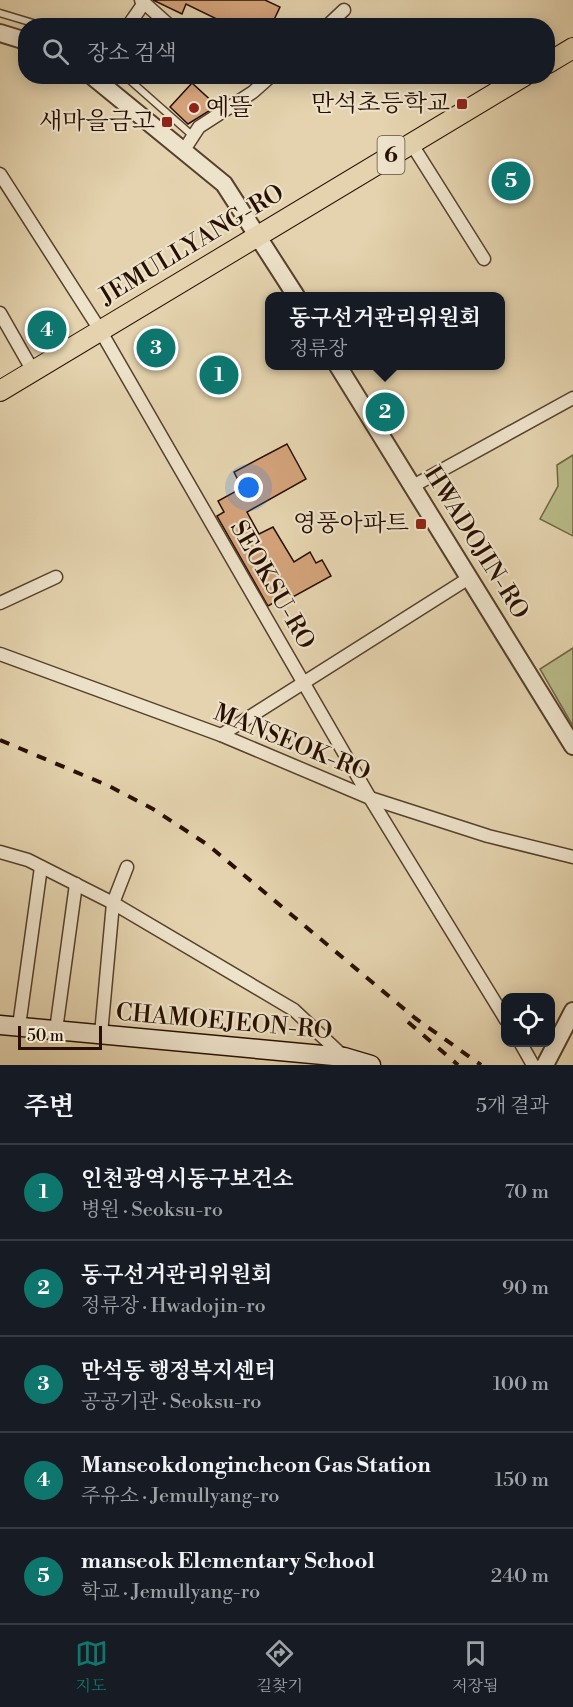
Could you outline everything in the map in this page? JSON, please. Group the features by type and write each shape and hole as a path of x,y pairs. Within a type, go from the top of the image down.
{"main road":[{"path":"555,59 573,48"},
{"name":"JEMULLYANG-RO","path":"0,391 510,84"},
{"name":"CHAMOEJEON-RO","path":"0,1025 101,1034 284,1058 344,1057 371,1065"}],"street":[{"path":"133,18 142,2 161,18"},
{"path":"336,18 344,10"},
{"path":"0,33 18,39"},
{"path":"104,84 189,143 224,184 293,292"},
{"path":"189,143 199,127 257,84"},
{"path":"411,142 484,259"},
{"name":"SEOKSU-RO","path":"0,174 100,330 370,798 501,1012"},
{"path":"0,313 33,371"},
{"name":"HWADOJIN-RO","path":"340,370 573,746"},
{"path":"413,486 573,398"},
{"path":"0,603 56,577"},
{"path":"221,735 469,578"},
{"name":"MANSEOK-RO","path":"0,654 221,735 370,798 488,836 573,857"},
{"path":"0,852 41,867 113,903 294,1010 344,1057"},
{"path":"19,1026 41,867"},
{"path":"101,1034 113,903 127,867"},
{"path":"56,1030 76,884"},
{"path":"545,1065 573,1011"},
{"path":"523,1047 533,1065"}],"lane":[{"path":"0,13 18,18"},
{"path":"132,84 189,143"}],"green space":[{"path":"573,455 573,536 540,519 558,486 557,465"},
{"path":"573,648 573,726 540,669"}],"building":[{"path":"153,0 265,0 280,7 275,18 215,18 186,4 182,14"},
{"path":"191,84 217,106 188,124 170,107"},
{"path":"287,444 306,479 247,512 259,534 273,527 294,562 310,552 316,563 322,560 331,576 291,598 289,594 268,606 217,516 224,512 218,501 242,488 234,472"}],"railway":[{"path":"0,740 109,786 153,809 208,845 415,1018 481,1065"},
{"path":"408,1022 458,1065"}],"place":[{"name":"만석초등학교","path":"462,104"},
{"name":"예뜰","path":"194,108"},
{"name":"새마을금고","path":"167,122"},
{"name":"manseok Elementary School","path":"511,181"},
{"name":"Manseokdongincheon Gas Station","path":"47,330"},
{"name":"만석동 행정복지센터","path":"156,348"},
{"name":"인천광역시동구보건소","path":"219,375"},
{"name":"동구선거관리위원회","path":"385,412"},
{"name":"영풍아파트","path":"421,524"}]}
